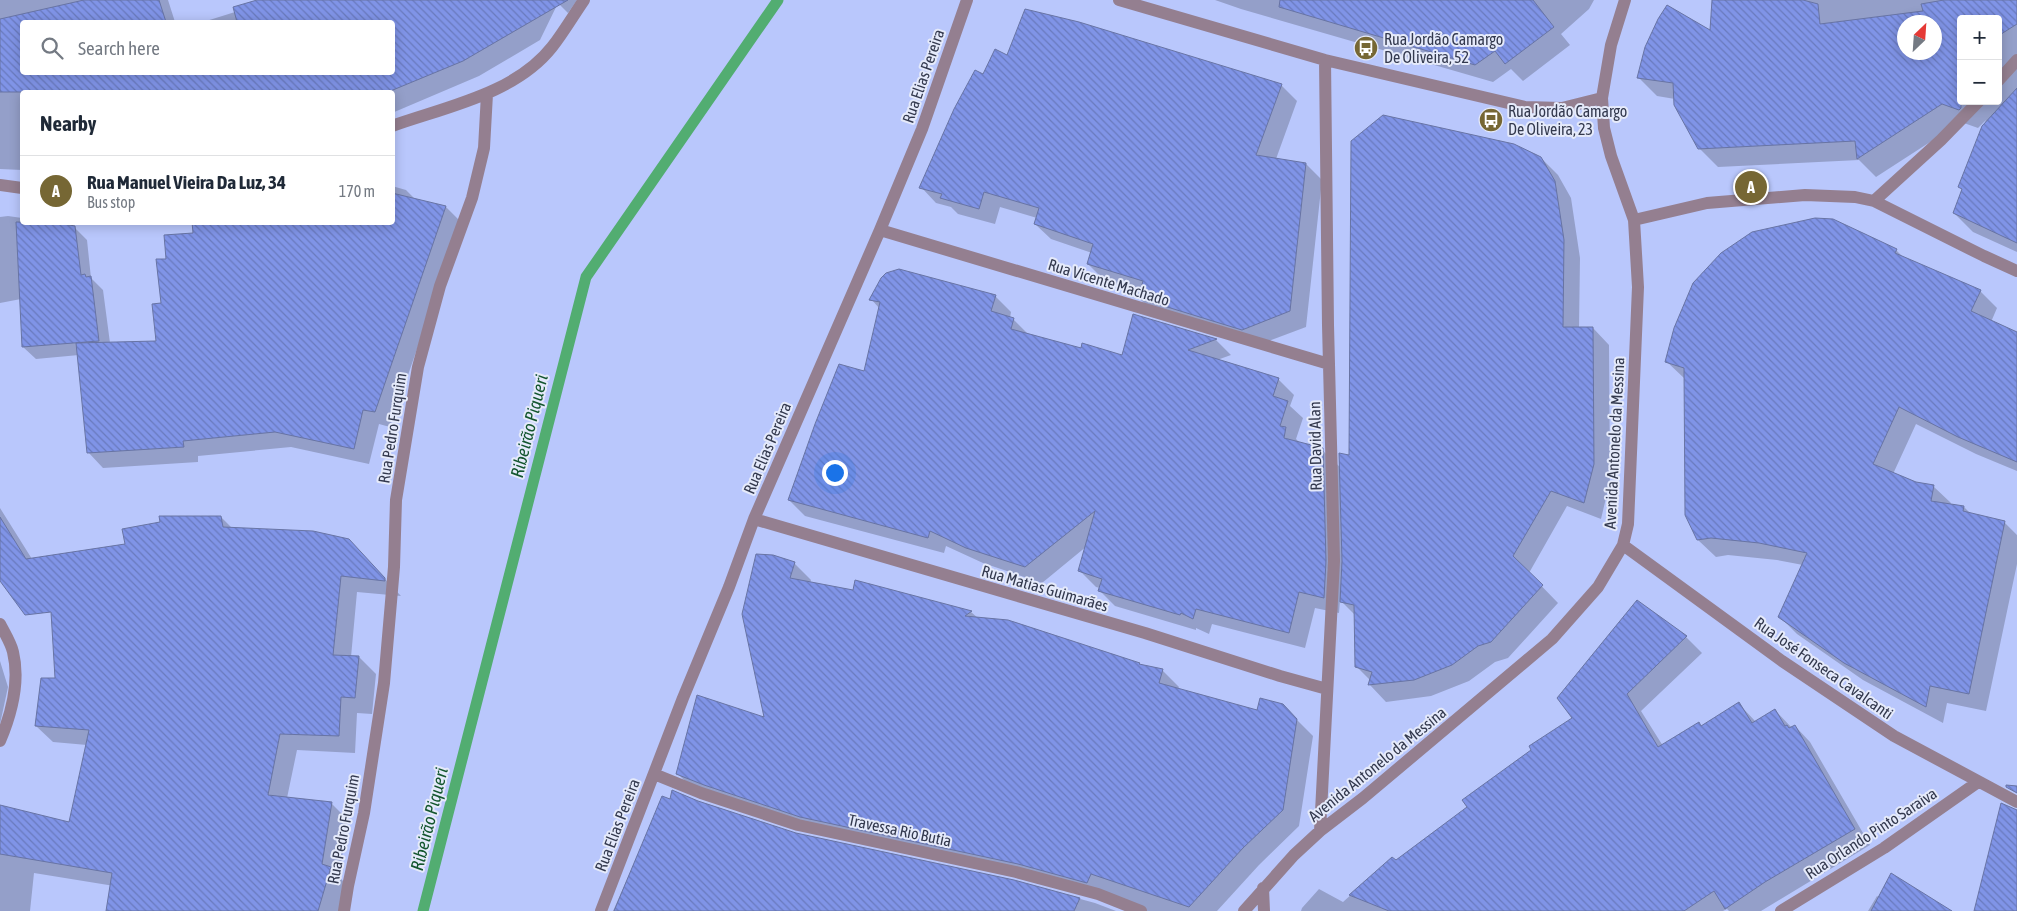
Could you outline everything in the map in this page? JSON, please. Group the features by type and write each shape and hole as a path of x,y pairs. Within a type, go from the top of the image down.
{"street":[{"path":"395,125 487,94 525,72 551,48 584,0"},
{"name":"Rua Elias Pereira","path":"601,911 683,698 730,588 754,519 922,129 967,0"},
{"path":"1119,0 1325,60 1525,107 1562,108 1602,98"},
{"name":"Avenida Antonelo da Messina","path":"1244,911 1263,888 1320,831 1363,798 1552,639 1598,587 1623,544 1628,524 1638,287 1634,220 1610,156 1604,128 1602,98 1611,45 1625,0"},
{"name":"Rua David Alan","path":"1320,831 1334,561 1325,60"},
{"path":"2002,77 2017,60"},
{"name":"Rua Pedro Furquim","path":"344,911 364,813 384,683 394,567 396,500 418,367 440,286 472,198 484,148 487,94"},
{"path":"1874,201 1941,140 1975,105"},
{"path":"0,185 20,188"},
{"path":"1634,220 1707,203 1805,195 1855,197 1874,201 2017,271"},
{"name":"Rua Vicente Machado","path":"880,230 1329,364"},
{"name":"Rua Matias Guimarães","path":"754,519 1145,633 1280,676 1327,688"},
{"name":"Rua José Fonseca Cavalcanti","path":"1623,544 1782,660 1894,736 2017,802"},
{"path":"0,624 13,651 16,683 5,730 0,741"},
{"name":"Travessa Rio Butia","path":"654,774 701,793 798,824 1016,872 1098,894 1141,911"},
{"name":"Rua Orlando Pinto Saraiva","path":"1781,911 1884,848 1978,782"},
{"path":"1263,888 1264,911"}],"building":[{"path":"84,0 159,0 165,20 20,20 20,75 395,75 395,20 236,20 233,7 257,0 568,0 463,61 393,90 20,90 20,92 0,92 0,19"},
{"path":"1280,0 1533,0 1554,27 1505,64 1495,51 1475,65 1279,7"},
{"path":"1712,0 1803,0 1818,4 1820,24 1923,11 1921,4 1944,0 2017,0 2017,24 2002,33 2002,15 1957,15 1957,105 1961,105 1961,108 1959,110 1942,104 1857,159 1855,141 1698,149 1674,105 1673,83 1637,78 1645,47 1667,5 1710,30"},
{"path":"1025,9 1079,22 1282,84 1256,155 1306,163 1290,311 1242,330 1138,298 1143,281 1087,264 1093,244 1034,224 1039,208 984,192 979,209 940,198 942,194 919,188 954,109 975,70 983,74 995,49 1007,55"},
{"path":"2017,88 2017,243 1953,213 1962,189 1958,187 1982,126"},
{"path":"1383,115 1514,144 1541,157 1555,181 1564,240 1563,327 1593,327 1594,464 1584,503 1551,491 1513,556 1543,585 1491,642 1478,646 1452,665 1414,680 1368,685 1372,672 1355,667 1354,605 1340,602 1342,561 1339,453 1349,455 1351,141"},
{"path":"395,194 446,206 375,412 363,410 354,449 275,432 183,441 184,447 87,453 76,343 156,341 152,304 161,303 156,259 166,259 164,235 193,233 192,225 395,225"},
{"path":"1815,218 1833,219 1897,249 1895,253 1981,290 1971,311 2017,332 2017,462 1958,437 1899,407 1873,464 1916,482 1934,485 1931,501 1964,506 1963,511 2005,521 1969,694 1930,686 1926,707 1844,663 1778,617 1807,553 1759,543 1711,538 1697,540 1685,515 1684,368 1665,362 1674,328 1693,283 1721,253 1752,232"},
{"path":"16,222 20,222 20,225 75,226 81,275 91,276 99,341 22,347"},
{"path":"899,269 996,295 991,311 1014,318 1011,329 1081,348 1082,343 1122,355 1133,314 1217,339 1188,350 1279,378 1273,396 1288,401 1280,426 1286,427 1284,438 1323,448 1326,561 1324,598 1299,592 1289,633 1196,609 1193,619 1181,613 1180,615 1098,591 1102,579 1078,571 1095,511 1025,567 966,548 930,531 928,538 788,500 839,364 864,371 880,302 869,300 881,278 886,273"},
{"path":"159,516 221,516 223,527 313,531 349,539 385,578 385,581 341,576 333,655 359,656 355,698 341,697 339,736 280,734 268,795 332,802 322,864 331,867 318,911 106,911 112,873 0,854 0,805 69,822 89,730 35,726 41,678 55,678 51,612 25,615 0,581 0,517 26,559 125,544 122,529 160,522"},
{"path":"756,554 773,555 795,562 790,578 853,590 855,580 972,611 965,616 1008,620 1139,664 1163,669 1159,683 1257,710 1260,698 1283,704 1297,719 1283,810 1243,848 1189,907 1091,874 1087,883 1018,864 800,817 676,774 697,695 764,717 742,614"},
{"path":"1637,600 1687,636 1627,694 1658,747 1699,722 1701,726 1739,702 1752,723 1775,709 1785,726 1787,725 1789,728 1795,725 1855,829 1765,882 1725,909 1714,891 1684,911 1389,911 1349,895 1392,857 1396,860 1467,807 1462,800 1531,750 1529,746 1572,718 1557,698"},
{"path":"2006,785 2017,786 2017,793 2006,787"},
{"path":"672,790 698,801 796,833 1014,880 1080,898 1074,911 614,911 662,796 670,799"},
{"path":"2001,803 2017,810 2017,911 1974,911"},
{"path":"1891,873 1952,911 1871,911"}],"waterway":[{"name":"Ribeirão Piqueri","path":"423,911 586,277 778,0"}],"place":[{"name":"Rua Jordão Camargo De Oliveira, 52","path":"1366,48"},
{"name":"Rua Jordão Camargo De Oliveira, 23","path":"1491,120"},
{"name":"Rua Manuel Vieira Da Luz, 34","path":"1751,187"}]}
